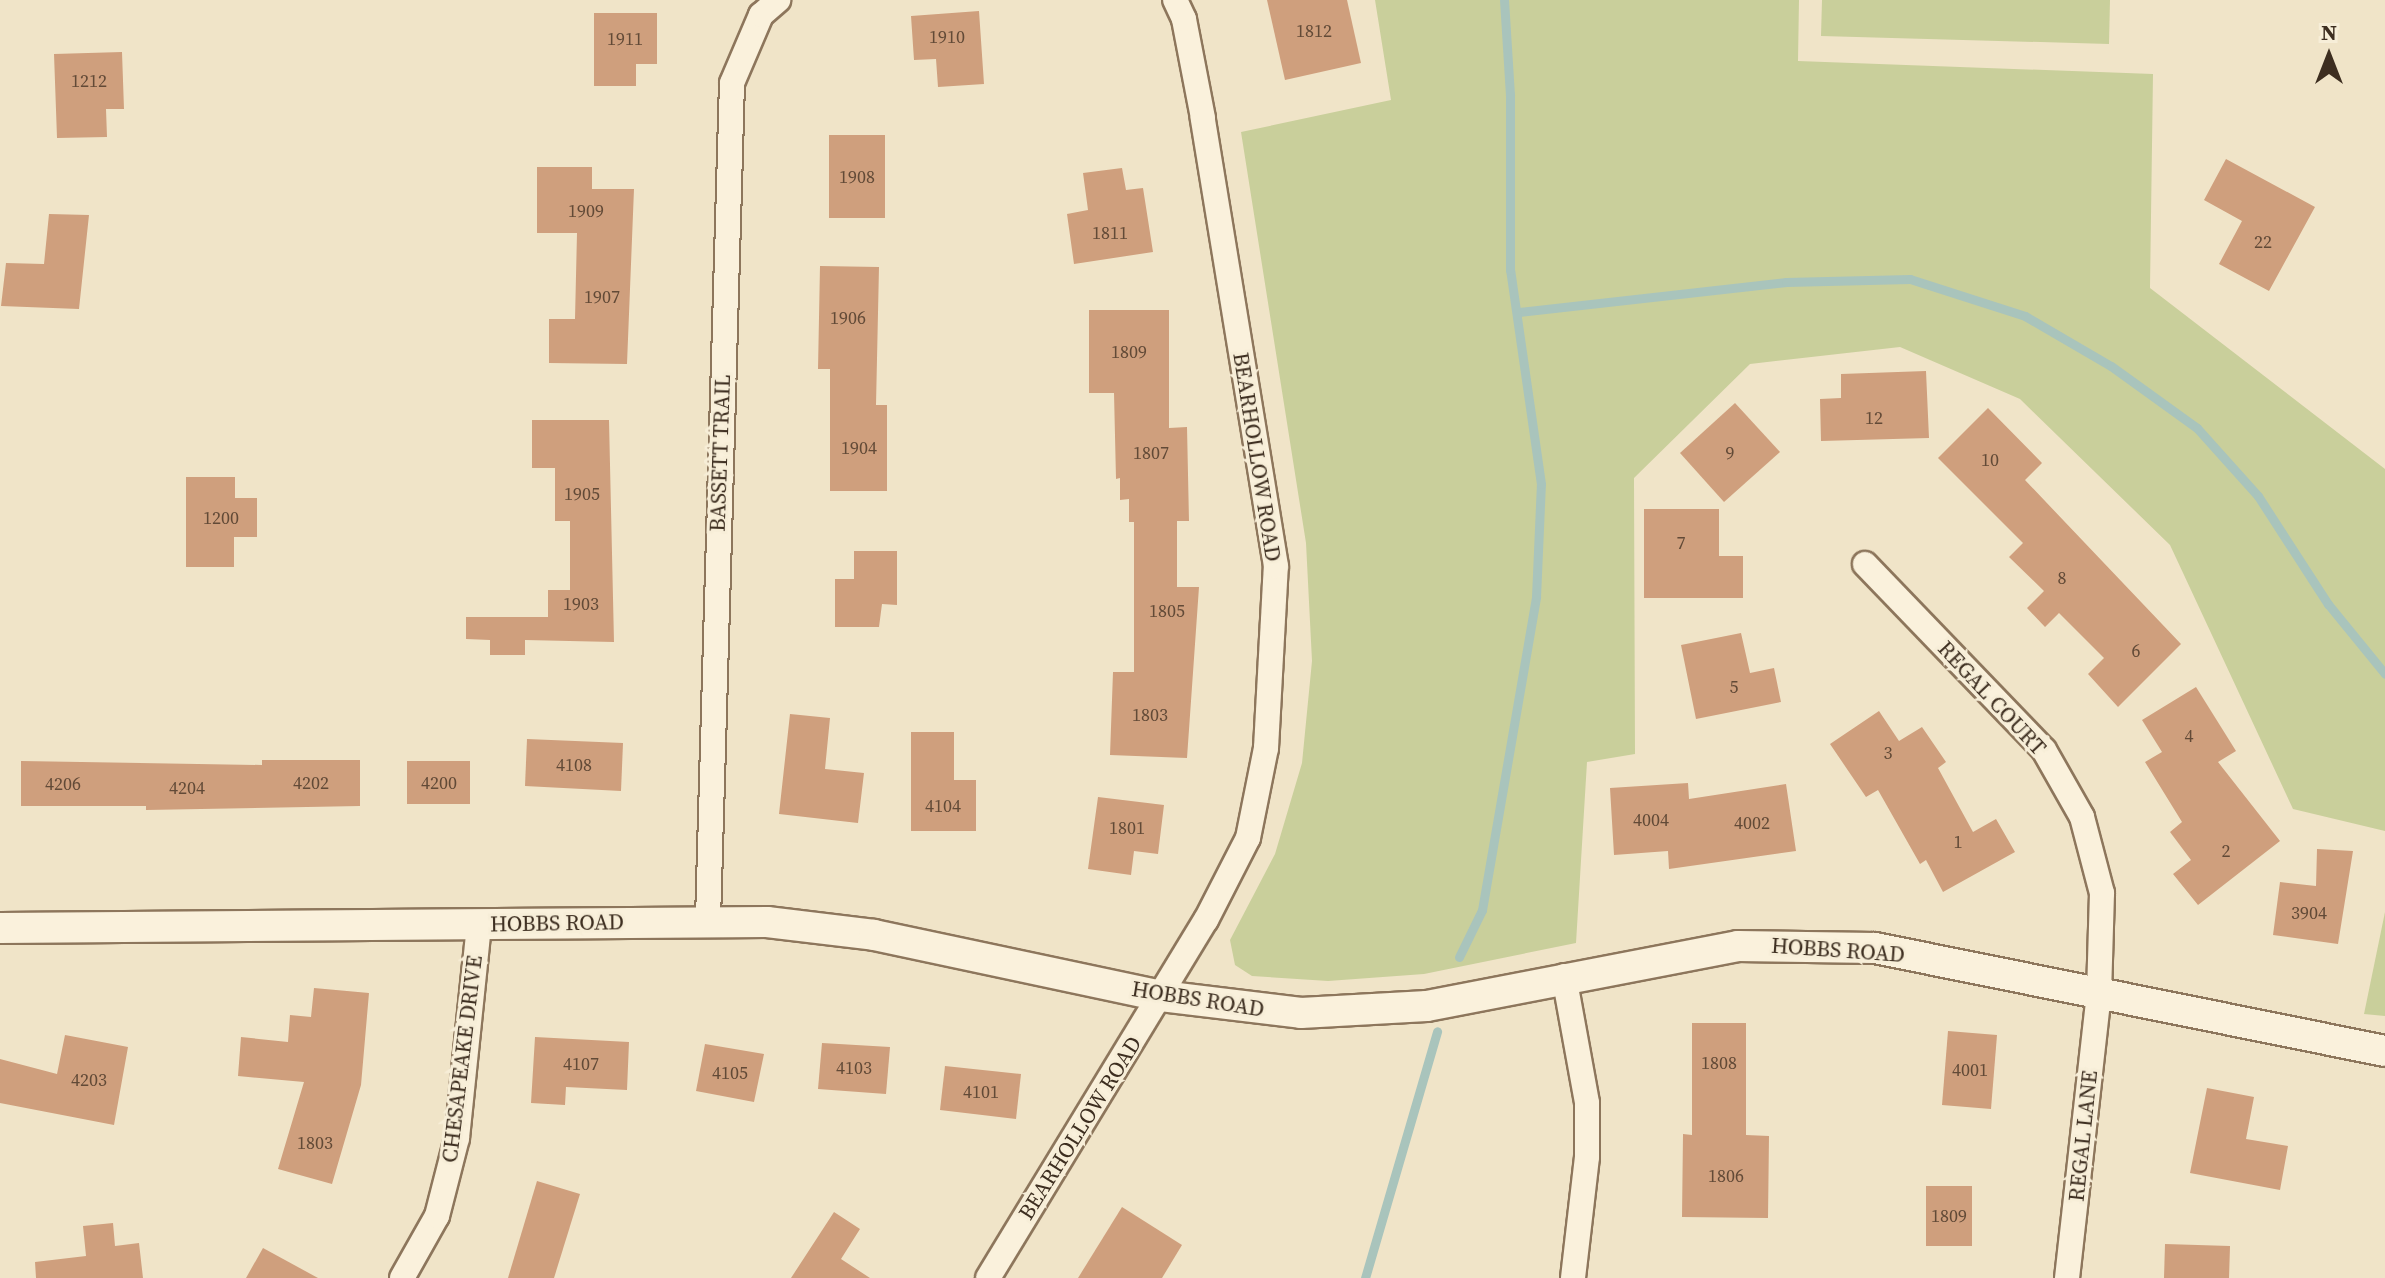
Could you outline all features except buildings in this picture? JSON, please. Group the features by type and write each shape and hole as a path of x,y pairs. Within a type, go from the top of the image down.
{"street":[{"name":"BASSETT TRAIL","path":"708,920 732,83 761,15 778,0"},
{"name":"BEARHOLLOW ROAD","path":"988,1278 1161,996 1248,838 1266,748 1276,566 1203,118 1184,19 1175,0"},
{"name":"REGAL COURT","path":"1865,564 2044,750 2082,817 2102,893 2099,993"},
{"name":"HOBBS ROAD","path":"0,928 479,925 708,920 874,935 1161,996 1254,1010 1347,1012 1427,1006 1675,954 1793,944 1875,948 2385,1051"},
{"name":"CHESAPEAKE DRIVE","path":"402,1278 437,1216 457,1138 479,925"},
{"path":"1564,976 1587,1103 1587,1157 1573,1278"},
{"name":"REGAL LANE","path":"2067,1278 2099,993"}],"green space":[{"path":"1375,0 1799,0 1798,61 2153,74 2150,288 2385,469 2385,831 2293,809 2170,545 2020,399 1900,347 1750,364 1634,478 1635,754 1587,762 1576,943 1424,974 1328,981 1252,976 1235,965 1230,940 1275,854 1302,763 1312,661 1306,543 1241,132 1391,100"},
{"path":"1822,0 2110,0 2109,44 1821,36"},
{"path":"2385,912 2385,1016 2364,1014"}],"waterway":[{"path":"1459,957 1482,910 1536,597 1541,484 1510,270 1510,95 1504,0"},
{"path":"1519,312 1786,282 1910,279 2025,316 2111,366 2197,428 2258,496 2328,604 2385,674"},
{"path":"1365,1278 1437,1031"}]}
